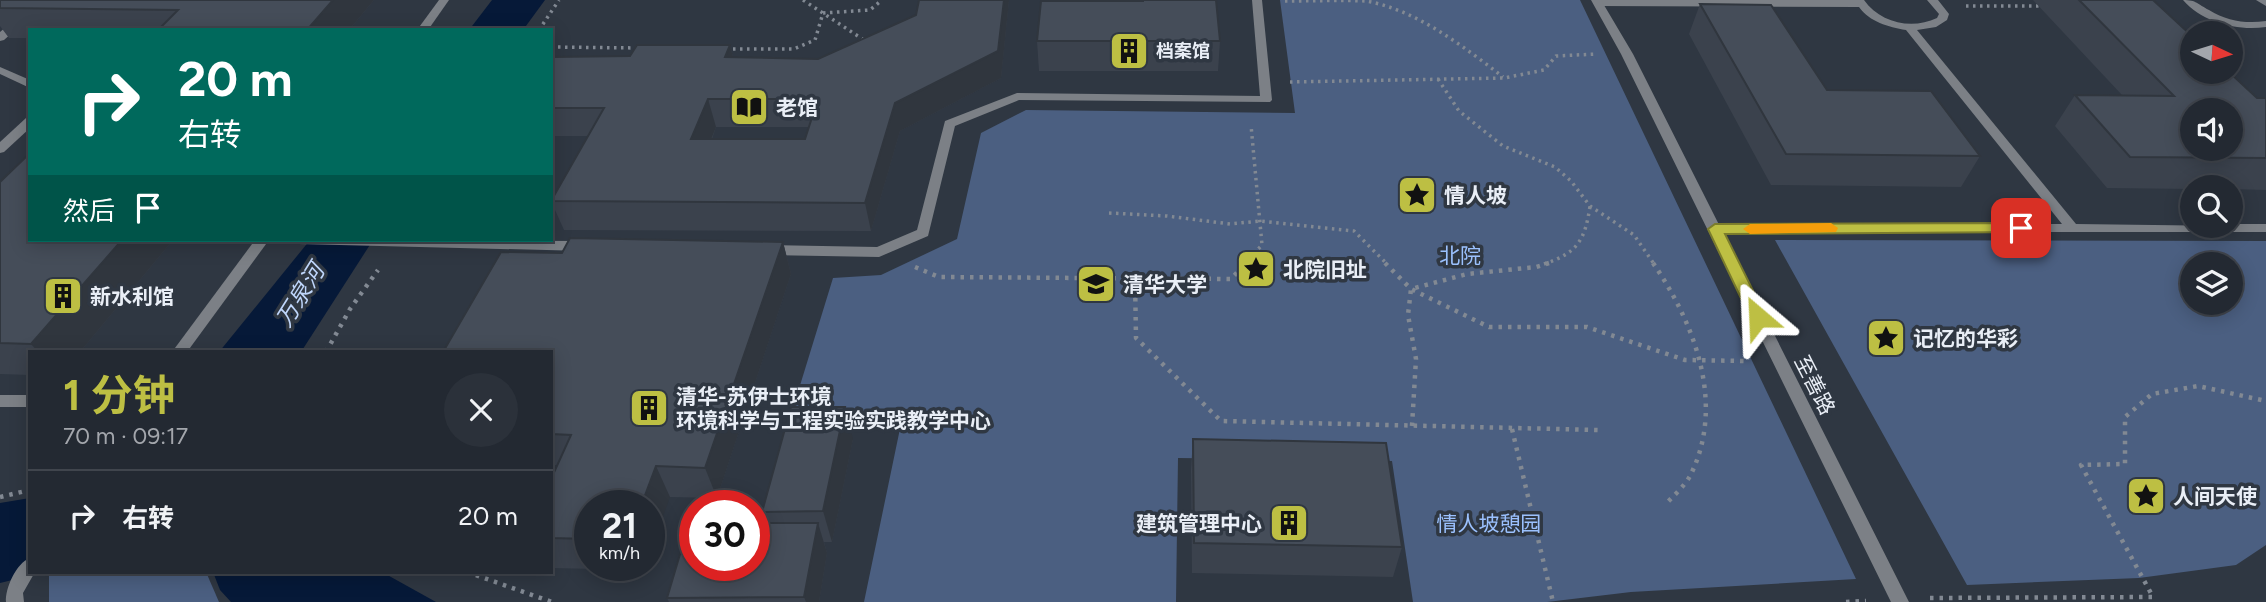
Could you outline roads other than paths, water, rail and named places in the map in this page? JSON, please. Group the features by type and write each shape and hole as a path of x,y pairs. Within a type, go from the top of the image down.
{"street":[{"path":"0,38 44,0"},
{"path":"423,28 444,0"},
{"path":"2188,0 2213,17 2264,27"},
{"path":"2261,0 2266,3"},
{"path":"755,250 879,252 923,233 949,124 1017,96 1266,100 1258,1"},
{"path":"1597,2 1859,2 1880,19 1909,27 1924,27 1942,20 1944,14 1936,3"},
{"name":"至善路","path":"1597,2 1628,54 1899,600"},
{"path":"1909,27 2072,228"},
{"path":"0,70 28,84"},
{"path":"0,149 28,123"},
{"path":"1715,229 2266,228"},
{"path":"180,350 261,242"},
{"path":"391,242 604,246"},
{"path":"0,401 28,401"},
{"path":"15,602 14,592 28,568"}],"water":[{"path":"492,0 545,0 524,28 471,28"},
{"path":"308,242 372,242 302,350 221,350"},
{"path":"214,574 386,574 436,602 231,602 220,590"}],"waterway":[{"name":"万泉河","path":"0,543 28,538"}],"place":[{"name":"档案馆","path":"1129,51"},
{"name":"老馆","path":"749,107"},
{"name":"情人坡","path":"1417,195"},
{"name":"北院旧址","path":"1256,269"},
{"name":"清华大学","path":"1096,284"},
{"name":"新水利馆","path":"63,296"},
{"name":"记忆的华彩","path":"1886,338"},
{"name":"清华-苏伊士环境 环境科学与工程实验实践教学中心","path":"649,408"},
{"name":"人间天使","path":"2146,496"},
{"name":"建筑管理中心","path":"1289,523"}],"park label":[{"name":"北院","path":"1460,255"},
{"name":"情人坡憩园","path":"1489,523"}]}
